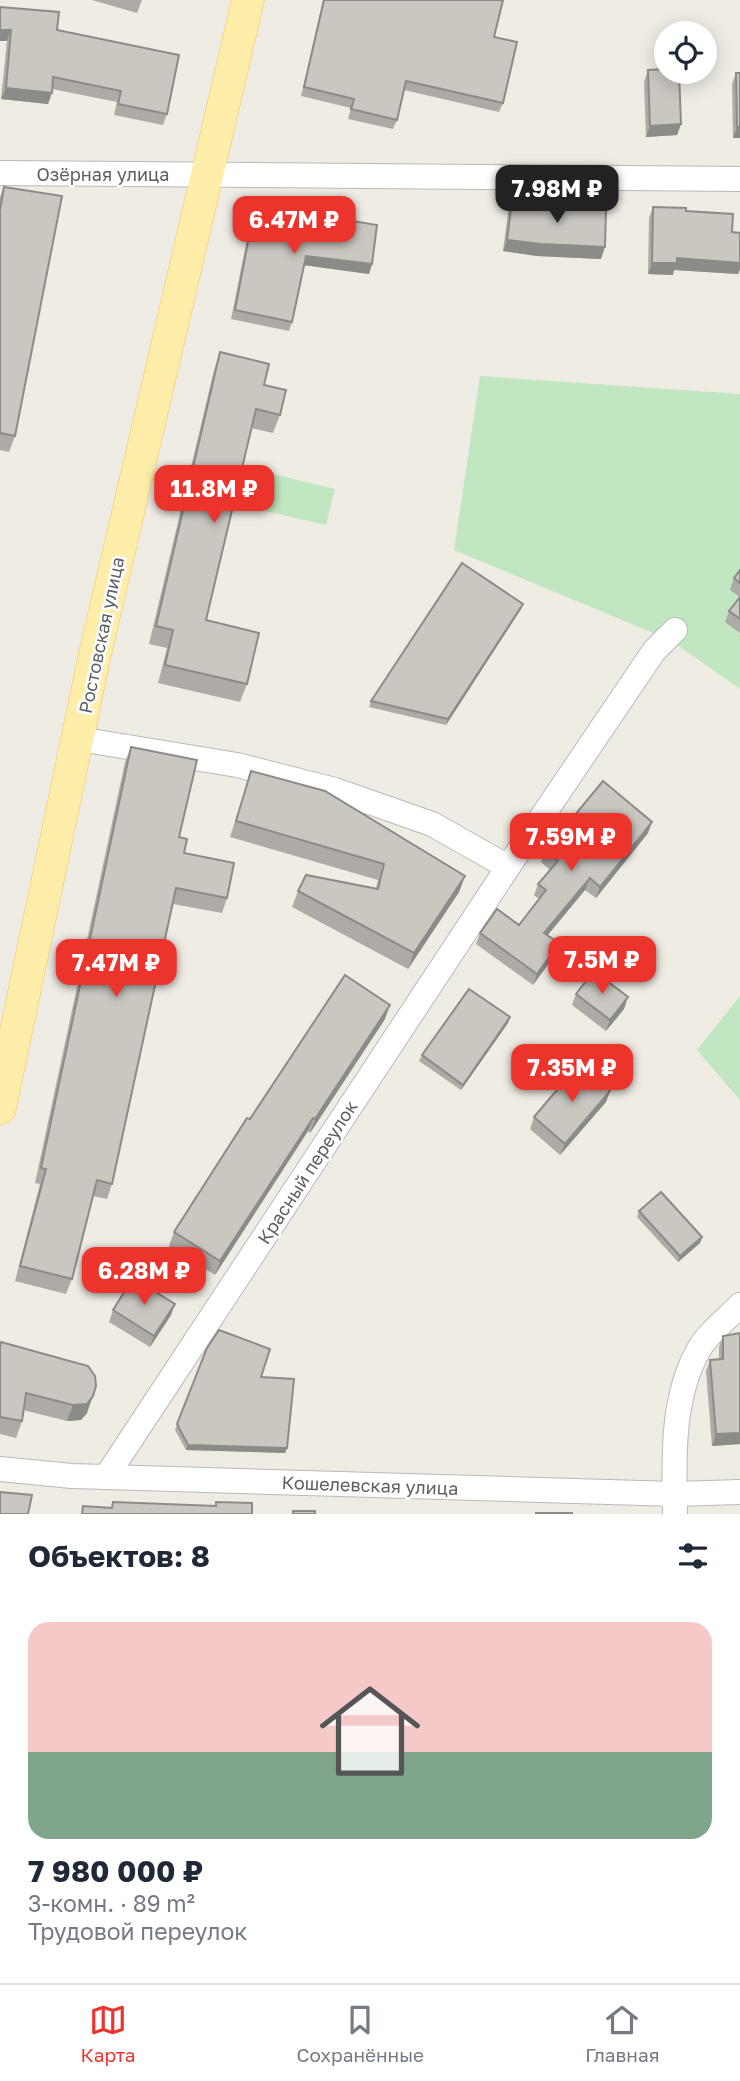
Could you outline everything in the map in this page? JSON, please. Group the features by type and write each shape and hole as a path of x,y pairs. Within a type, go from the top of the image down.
{"main road":[{"name":"Ростовская улица","path":"0,1108 12,1000 79,739 95,654 248,0"}],"street":[{"name":"Озёрная улица","path":"0,173 740,179"},
{"name":"Красный переулок","path":"106,1477 508,867 654,652 675,630"},
{"path":"79,739 237,765 335,790 432,824 508,867"},
{"path":"675,1504 675,1437 686,1381 700,1348 740,1306"},
{"name":"Кошелевская улица","path":"0,1469 106,1477 675,1504 740,1492"}],"green space":[{"path":"480,376 740,394 740,689 670,640 454,550"},
{"path":"273,474 335,489 326,525 265,511"},
{"path":"740,996 740,1100 697,1050"}],"building":[{"path":"324,0 503,0 494,37 517,42 503,103 406,81 397,120 351,109 354,99 304,87"},
{"path":"0,7 59,12 57,30 179,55 167,114 118,104 121,91 53,77 52,93 6,88 11,30 0,30"},
{"path":"648,70 654,70 654,84 679,84 681,124 650,126"},
{"path":"736,73 740,73 740,127 737,127"},
{"path":"4,187 62,196 15,436 0,433 0,210"},
{"path":"512,201 606,209 605,247 507,240"},
{"path":"255,205 377,225 372,264 306,256 292,322 235,310"},
{"path":"653,207 733,214 732,232 740,233 740,263 677,258 677,263 652,263"},
{"path":"220,352 269,364 264,385 286,390 280,415 256,409 206,620 259,633 247,684 165,665 173,630 156,626"},
{"path":"462,563 523,604 448,719 371,701"},
{"path":"740,570 740,583 734,578"},
{"path":"740,597 740,619 729,611"},
{"path":"131,747 197,760 179,837 187,839 184,853 234,863 227,898 176,888 112,1184 97,1180 72,1279 20,1266 46,1169 41,1168"},
{"path":"251,771 325,791 465,876 414,953 298,891 306,875 378,889 384,864 236,821"},
{"path":"603,781 652,822 600,887 590,878 544,933 559,943 537,974 480,933 497,909 519,925 546,890 538,884 558,861 545,851"},
{"path":"594,971 628,997 610,1020 576,994"},
{"path":"345,975 390,1005 220,1261 174,1232 247,1118 250,1119"},
{"path":"469,989 510,1017 463,1085 422,1055"},
{"path":"579,1064 610,1091 565,1144 534,1117"},
{"path":"661,1192 702,1237 680,1256 639,1211"},
{"path":"133,1278 175,1304 154,1336 113,1310"},
{"path":"219,1330 270,1349 261,1377 294,1379 287,1448 188,1445 177,1424 207,1348"},
{"path":"740,1333 740,1433 716,1434 710,1360 723,1359 723,1336"},
{"path":"1,1342 88,1366 95,1376 93,1396 87,1404 73,1405 26,1393 22,1421 0,1417"},
{"path":"0,1492 32,1495 28,1514 0,1514"},
{"path":"113,1502 216,1506 216,1502 252,1503 252,1514 82,1514 83,1506 112,1508"},
{"path":"293,1511 315,1511 315,1514 293,1514"},
{"path":"572,1513 572,1514 536,1514"}]}
